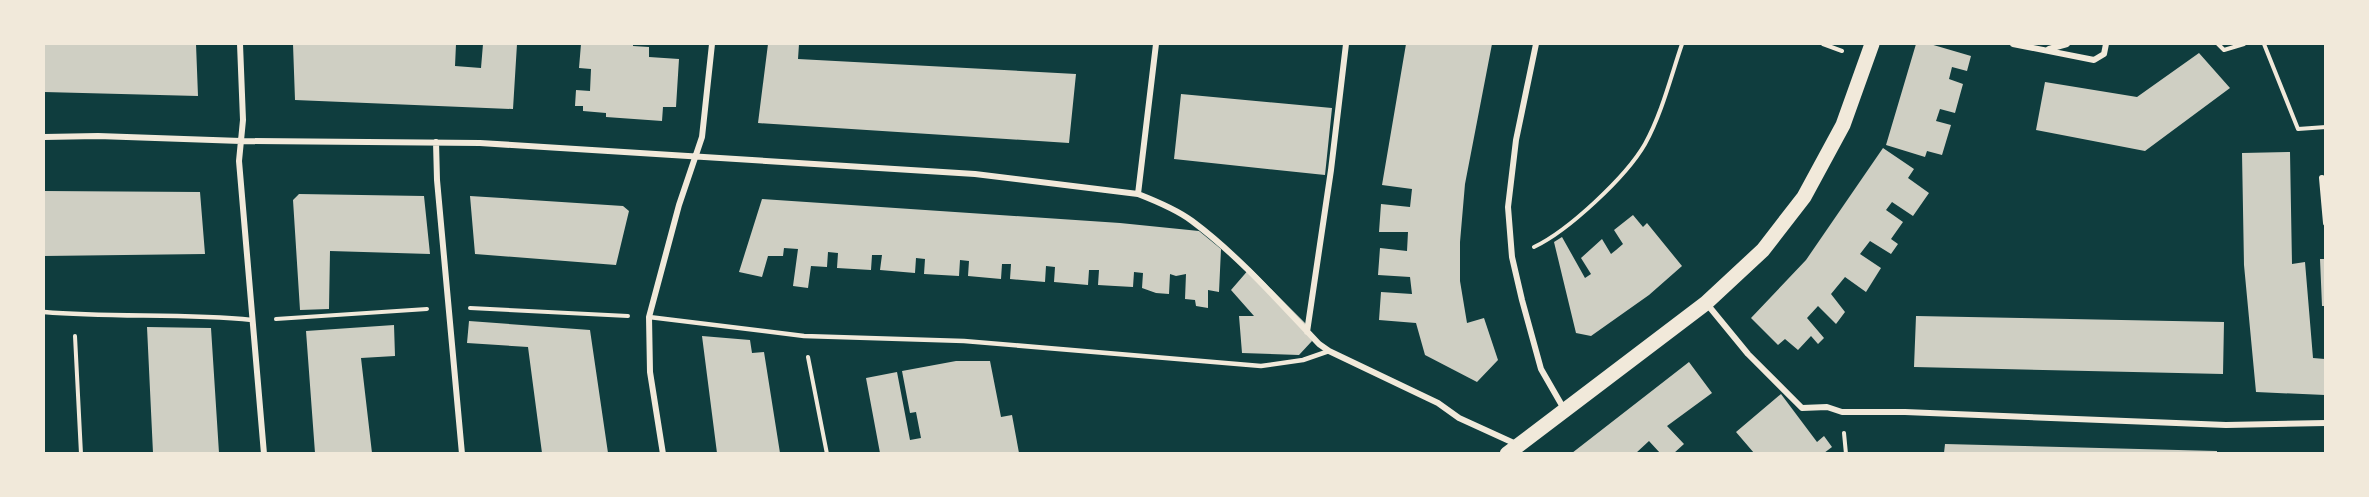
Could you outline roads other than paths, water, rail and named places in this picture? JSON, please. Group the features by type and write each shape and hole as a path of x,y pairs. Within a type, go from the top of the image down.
{"main road":[{"path":"1512,449 1706,303 1763,250 1804,197 1843,125 1872,44"}],"street":[{"path":"240,44 243,120 239,161 264,453"},
{"path":"663,453 650,372 650,317 680,205 702,137 712,44"},
{"path":"1138,194 1156,44"},
{"path":"1307,332 1325,214 1346,44"},
{"path":"1536,44 1516,140 1508,207 1512,257 1541,369 1564,410"},
{"path":"2013,44 2094,60 2104,54 2106,44"},
{"path":"2037,49 2054,49 2067,44"},
{"path":"44,137 480,143 975,174 1138,194 1191,220 1229,253 1307,332 1329,351 1438,403 1512,449"},
{"path":"436,142 437,180 462,453"},
{"path":"2322,178 2325,223"},
{"path":"1706,303 1748,354 1802,408 1827,407 1842,412 1905,412 2226,425 2325,423"}],"lane":[{"path":"44,312 74,315 217,317 252,320"},
{"path":"650,317 804,336 964,341 1261,366 1303,360 1329,351"}]}
